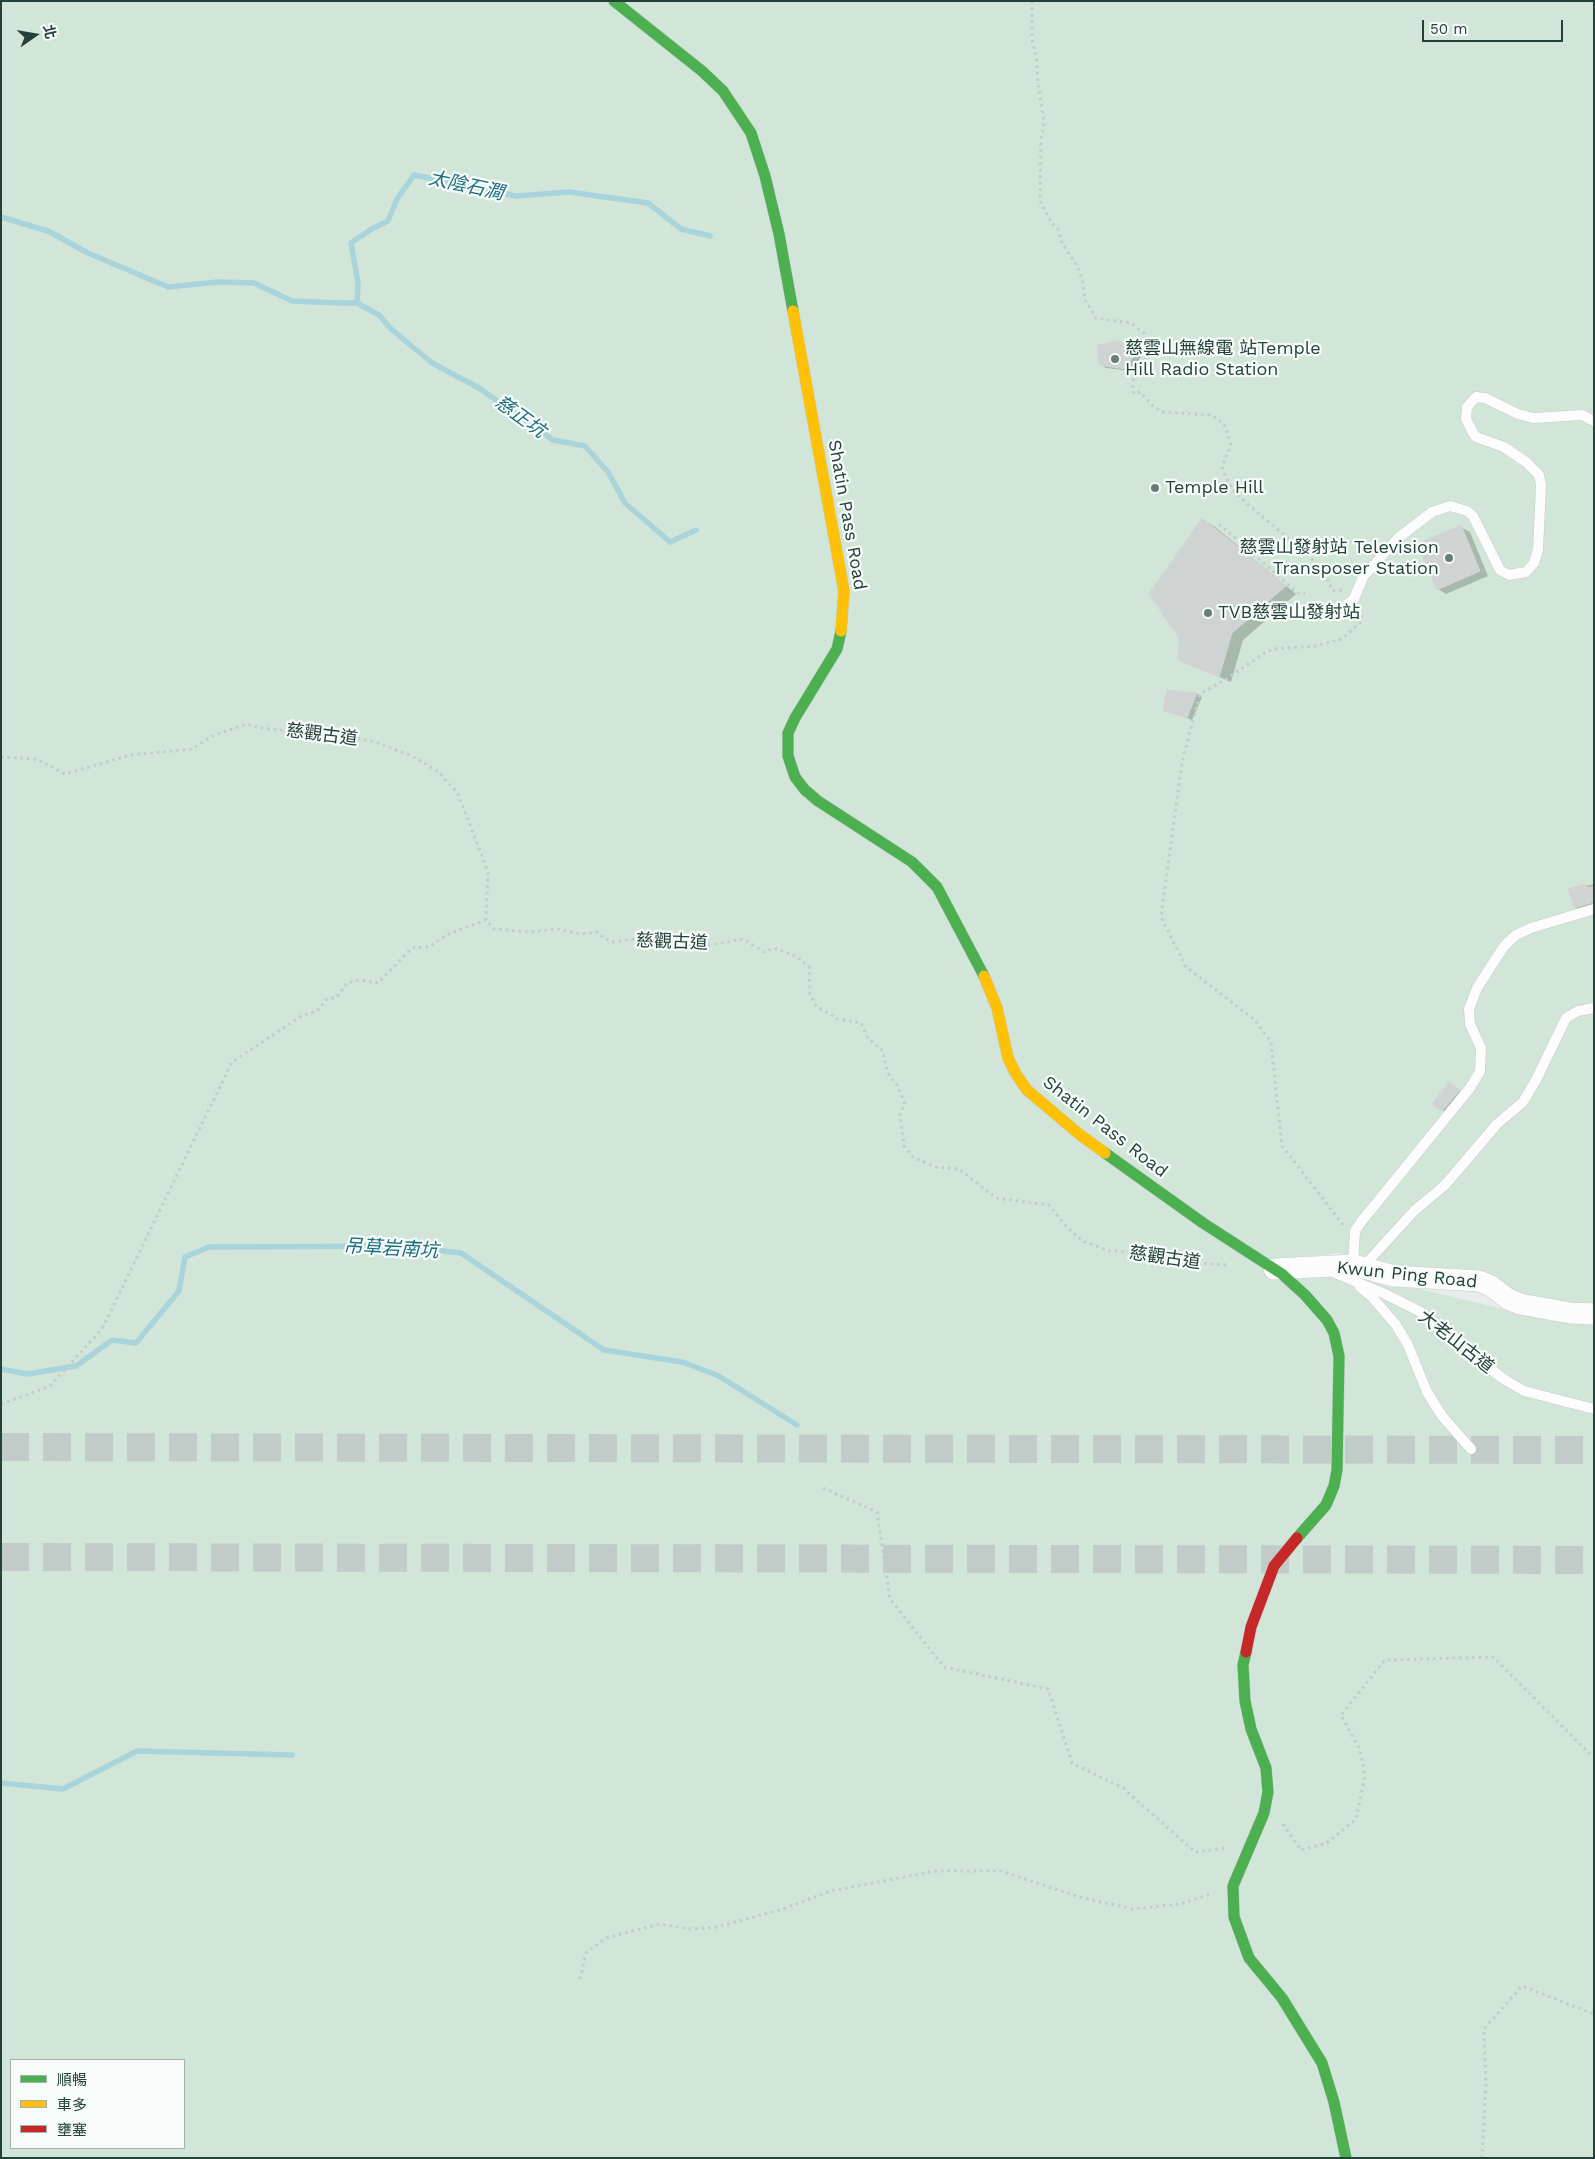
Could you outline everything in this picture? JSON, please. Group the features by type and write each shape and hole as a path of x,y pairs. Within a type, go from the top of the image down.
{"street":[{"name":"Shatin Pass Road","path":"614,1 702,71 723,92 751,133 767,185 780,243 844,591 843,622 837,649 795,718 788,733 788,756 795,777 801,786 818,801 912,862 937,887 986,979 997,1008 1008,1058 1027,1090 1079,1134 1203,1223 1274,1269 1305,1295 1328,1320 1334,1333 1339,1356 1337,1470 1334,1486 1326,1505 1274,1566 1251,1627 1243,1665 1245,1701 1252,1729 1266,1768 1268,1800 1233,1886 1234,1917 1249,1958 1282,1998 1322,2063 1334,2102 1346,2158"},
{"name":"Kwun Ping Road","path":"1274,1269 1322,1267 1394,1276 1479,1282 1491,1286 1508,1299 1520,1304 1570,1313 1594,1314"}],"lane":[{"path":"1259,612 1266,610 1337,608 1354,600 1363,577 1398,538 1432,512 1450,506 1467,511 1473,516 1500,570 1509,575 1526,572 1534,563 1538,550 1541,485 1539,475 1526,462 1504,447 1476,437 1466,419 1467,408 1476,397 1485,398 1518,414 1533,418 1582,415 1594,421"},
{"path":"1471,1450 1442,1416 1426,1392 1408,1345 1396,1325 1372,1297 1356,1271 1355,1232 1361,1222 1470,1088 1480,1071 1481,1048 1470,1024 1469,1009 1477,988 1505,945 1516,935 1531,928 1594,909"},
{"path":"1356,1271 1414,1211 1445,1185 1497,1124 1523,1102 1536,1080 1566,1018 1578,1012 1594,1008"},
{"name":"大老山古道","path":"1356,1271 1383,1293 1419,1312 1502,1378 1524,1391 1594,1408"}],"path":[{"path":"1032,1 1032,39 1037,62 1038,84 1044,122 1041,148 1040,201 1051,222 1058,230 1062,243 1078,267 1085,300 1096,318 1131,323 1144,333 1149,349 1142,366 1132,382 1134,394 1140,392 1154,407 1163,412 1211,415 1225,426 1232,445 1222,467 1229,484 1237,495 1311,558 1324,573 1333,591"},
{"path":"1218,524 1298,592 1308,594"},
{"path":"1326,593 1359,589 1363,613 1360,623 1342,639 1315,646 1275,649 1266,652 1225,680 1200,694 1182,762 1161,917 1186,967 1255,1020 1271,1042 1282,1146 1354,1240"},
{"name":"慈觀古道","path":"1,757 37,759 65,774 131,755 192,749 214,735 248,724 261,728 361,739 378,743 412,756 439,772 458,794 488,872 486,920 494,929 530,932 558,929 581,934 597,932 605,939 614,942 641,938 668,938 687,945 710,945 743,939 764,952 774,948 796,956 810,967 810,994 816,1006 838,1019 861,1023 868,1038 882,1050 889,1076 897,1085 905,1104 900,1115 904,1146 913,1157 936,1167 959,1168 996,1198 1049,1206 1082,1241 1110,1251 1156,1252 1182,1262 1228,1265"},
{"path":"1,1404 50,1386 102,1329 232,1062 303,1015 317,1011 327,999 337,997 347,983 360,980 378,982 412,948 429,947 448,934 486,920"},
{"path":"823,1488 877,1512 890,1599 944,1667 1048,1689 1072,1764 1123,1788 1195,1852 1251,1844"},
{"path":"1268,1800 1301,1850 1327,1843 1356,1819 1364,1776 1360,1750 1341,1715 1385,1660 1493,1658 1594,1758"},
{"path":"580,1979 586,1953 606,1938 660,1924 690,1929 717,1927 775,1911 831,1891 936,1871 1001,1871 1079,1897 1133,1909 1180,1904 1233,1886"},
{"path":"1482,2158 1481,2147 1486,2084 1484,2029 1522,1986 1594,2014"}],"green space":[{"path":"1,1 1594,1 1594,1306 1549,1301 1387,1266 1340,1253 1300,1257 1338,1272 1384,1284 1419,1289 1546,1319 1594,1325 1594,2158 1,2158"}],"building":[{"name":"慈雲山無線電 站Temple Hill Radio Station","path":"1118,341 1131,347 1136,353 1125,369 1099,365 1097,345"},
{"name":"TVB慈雲山發射站","path":"1202,518 1286,586 1265,604 1254,607 1253,615 1232,633 1219,677 1178,660 1179,638 1149,594"},
{"name":"慈雲山發射站 Television Transposer Station","path":"1461,525 1480,571 1437,590 1417,544"},
{"path":"1167,690 1197,693 1187,718 1163,711"},
{"path":"1586,884 1587,888 1594,886 1594,902 1574,908 1568,889"},
{"path":"1449,1082 1460,1090 1442,1111 1432,1104"}],"waterway":[{"name":"太陰石澗","path":"1,217 48,231 88,253 168,287 218,282 254,283 292,301 342,303 357,303 358,283 351,243 388,221 397,199 414,175 516,196 569,192 648,203 681,229 710,236"},
{"name":"慈正坑","path":"357,303 379,315 390,328 432,363 479,388 553,440 585,446 608,472 625,503 670,542 696,530"},
{"name":"吊草岩南坑","path":"1,1369 27,1374 76,1366 112,1340 136,1343 179,1291 185,1257 209,1247 402,1246 461,1253 604,1350 682,1362 717,1375 797,1425"},
{"path":"1,1783 63,1789 137,1751 292,1755"}],"tunnel":[{"path":"1,1447 1594,1450"},
{"path":"1,1557 1594,1560"}],"traffic: fast":[{"path":"614,1 702,71 723,91 751,133 765,176 779,234 793,311"},
{"path":"841,631 837,649 795,718 788,733 788,756 795,777 805,790 818,801 912,862 937,887 984,976"},
{"path":"1105,1153 1203,1223 1282,1274 1305,1295 1327,1320 1334,1333 1339,1356 1337,1470 1334,1486 1326,1505 1297,1538"},
{"path":"1246,1652 1243,1665 1245,1701 1251,1729 1266,1768 1268,1792 1264,1813 1233,1886 1234,1917 1249,1958 1282,1998 1322,2063 1334,2102 1346,2158"}],"traffic: slow":[{"path":"793,311 844,591 841,631"},
{"path":"984,976 997,1008 1008,1058 1016,1074 1027,1090 1079,1134 1105,1153"}],"traffic: jam":[{"path":"1246,1652 1251,1627 1274,1566 1297,1538"}],"place":[{"name":"慈雲山無線電 站Temple Hill Radio Station","path":"1115,359"},
{"name":"Temple Hill","path":"1155,488"},
{"name":"慈雲山發射站 Television Transposer Station","path":"1449,558"},
{"name":"TVB慈雲山發射站","path":"1208,613"}]}
